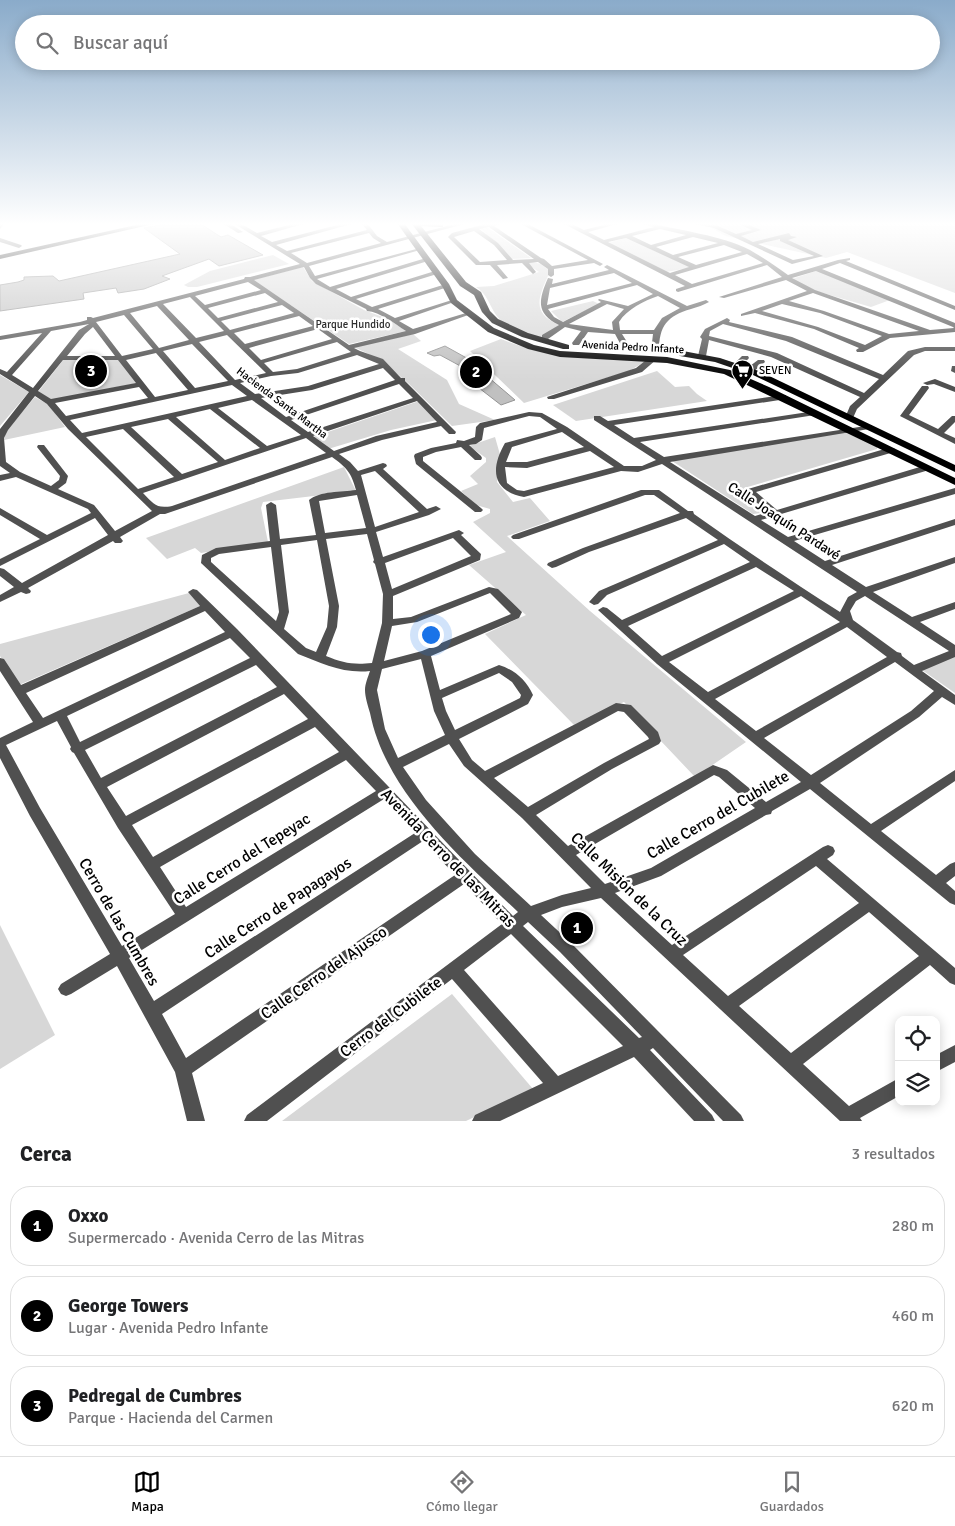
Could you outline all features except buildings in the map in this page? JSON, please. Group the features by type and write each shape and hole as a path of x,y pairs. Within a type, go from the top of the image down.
{"main road":[{"name":"Avenida Pedro Infante","path":"438,275 468,314 491,330 546,351 589,357 702,356 737,366 839,413 851,413 869,427 955,469"},
{"name":"Avenida Pedro Infante","path":"456,275 463,284 474,290 490,316 499,324 539,340 583,349 654,355 722,370 815,412 955,482"},
{"path":"452,296 474,290"},
{"path":"452,296 472,305 482,301"}],"street":[{"path":"1,338 91,321 258,275"},
{"path":"311,275 329,289 369,310 394,320 412,332"},
{"path":"313,278 323,275"},
{"path":"329,289 375,275"},
{"path":"350,299 428,275"},
{"path":"551,275 544,302 545,308 550,316 564,325 586,329 657,332"},
{"path":"548,287 596,275"},
{"path":"623,275 686,308"},
{"path":"670,275 690,286"},
{"path":"678,290 726,275"},
{"path":"783,275 813,291 928,332"},
{"path":"722,297 795,275"},
{"path":"832,275 955,326"},
{"path":"875,275 955,308"},
{"path":"247,278 357,353 371,357 384,365 402,380 478,458"},
{"path":"1,338 91,321 247,278"},
{"path":"545,308 638,283"},
{"path":"203,307 266,291"},
{"path":"743,315 813,291"},
{"path":"190,294 271,374"},
{"path":"625,345 615,324 628,308 658,294"},
{"path":"593,295 606,302 628,308"},
{"path":"369,310 452,296"},
{"path":"394,320 452,296"},
{"path":"217,320 283,302"},
{"path":"545,337 606,302"},
{"path":"551,397 639,370 654,355 657,332 664,320 686,308 706,302"},
{"path":"783,302 837,317 888,336"},
{"name":"Hacienda Santa Martha","path":"158,303 233,382 332,453 356,474"},
{"path":"125,312 193,391"},
{"path":"755,312 809,326 862,348 888,336 955,330"},
{"path":"62,358 121,358 195,342 300,314"},
{"path":"348,347 412,332 468,314"},
{"path":"702,356 704,337 708,328 735,318"},
{"path":"91,321 4,429 0,438 2,463 17,474 85,504 97,513 116,539"},
{"path":"91,321 153,400"},
{"path":"722,322 789,338 883,378"},
{"path":"244,347 318,327"},
{"path":"576,343 586,329"},
{"path":"48,330 4,373 50,402 64,419 152,507 166,511"},
{"path":"704,337 774,355 864,396"},
{"path":"260,362 337,340"},
{"path":"851,413 864,396 908,355 916,351 955,349"},
{"path":"64,419 271,374 298,371 357,353"},
{"path":"737,366 745,358"},
{"path":"750,371 761,362"},
{"path":"81,436 254,397 316,387 384,365"},
{"path":"284,420 402,380"},
{"path":"955,390 938,382 926,386 905,414 905,417 955,441"},
{"path":"50,402 141,384"},
{"path":"606,424 783,397"},
{"path":"137,492 419,398"},
{"path":"212,407 266,449"},
{"path":"632,441 815,412"},
{"path":"478,510 418,459 424,453 458,438 479,438 480,428 483,425 529,414 542,415 621,468"},
{"path":"170,416 224,463"},
{"name":"Calle Joaquín Pardavé","path":"597,418 826,564 955,651"},
{"path":"939,433 955,418"},
{"path":"0,599 24,589 166,511 332,453 394,434 444,423"},
{"path":"125,426 180,477"},
{"path":"564,429 510,443 506,447 500,480 508,489 516,493 530,493 621,468 642,469 664,460 869,427"},
{"path":"41,447 64,476 63,481 52,489"},
{"path":"503,464 527,465 591,448"},
{"path":"775,513 753,495 751,491 891,450"},
{"path":"356,474 381,466 426,513"},
{"path":"755,519 926,468"},
{"path":"0,478 17,474"},
{"name":"Avenida Cerro de las Mitras","path":"356,474 388,594 387,623 371,690 379,729 395,765 421,804 441,828 565,947 735,1121"},
{"path":"789,540 955,491"},
{"path":"320,659 334,617 330,582 314,502 315,498 361,492"},
{"path":"516,537 644,492 656,492 690,513 726,540 848,622 915,670 955,702"},
{"path":"271,505 284,612 279,628"},
{"path":"387,623 413,620 489,590 494,591 516,610 516,614 425,654 375,668 356,669 320,659 302,651 206,563 206,557 216,551 370,531 388,527 436,509"},
{"path":"0,511 46,538"},
{"path":"0,563 97,513"},
{"path":"552,565 586,550 690,513"},
{"path":"826,564 955,522"},
{"path":"378,562 458,533 476,554 476,558 388,594"},
{"path":"594,602 603,593 726,540"},
{"path":"848,622 845,611 848,604 866,592 955,560"},
{"path":"621,625 758,562"},
{"path":"0,572 24,589"},
{"path":"0,606 24,589"},
{"name":"Avenida Cerro de las Mitras","path":"193,592 464,876 637,1048 706,1121"},
{"path":"661,661 803,592"},
{"path":"913,621 955,605"},
{"path":"19,691 206,606"},
{"path":"603,610 661,661 955,899"},
{"path":"707,698 848,622"},
{"path":"0,744 40,723 233,632"},
{"path":"915,670 955,651"},
{"name":"Calle Misión de la Cruz","path":"425,654 436,696 452,738 468,763 527,814 603,891 850,1118"},
{"path":"755,737 896,656"},
{"path":"76,749 258,659"},
{"path":"0,662 40,723"},
{"path":"395,765 524,701 527,696 524,689 502,669 495,670 436,696"},
{"path":"99,786 286,688"},
{"name":"Calle Cerro del Cubilete","path":"528,913 562,901 603,891 656,872 766,810 811,782 915,714 941,692"},
{"path":"484,776 616,707 627,708 654,735 655,741 608,766 527,814"},
{"path":"60,715 76,749 184,916"},
{"path":"123,824 317,720"},
{"name":"Cerro de las Cumbres","path":"0,744 35,812 118,958 152,1012 183,1070 196,1121"},
{"path":"150,866 348,753"},
{"path":"566,854 704,774 718,770 766,810"},
{"path":"871,831 955,775"},
{"name":"Calle Cerro del Tepeyac","path":"66,989 385,792"},
{"name":"Calle Cerro de Papagayos","path":"152,1012 424,834"},
{"path":"671,954 823,855 869,904 955,978"},
{"path":"936,883 955,868"},
{"name":"Calle Cerro del Ajusco","path":"183,1070 464,876"},
{"path":"727,1006 869,904"},
{"name":"Cerro del Cubilete","path":"253,1121 528,913"},
{"path":"791,1062 930,956"},
{"path":"453,969 556,1086"},
{"path":"481,1121 655,1039"},
{"path":"940,1061 955,1052"},
{"path":"850,1118 895,1089"}],"green space":[{"path":"202,275 244,275 197,287 184,285"},
{"name":"Parque Hundido","path":"271,275 308,275 312,281 364,310 388,319 406,331 349,344 253,280"},
{"path":"528,275 548,275 541,295 540,309 550,320 559,325 541,338 505,324 496,315 488,299 476,287 494,286"},
{"path":"803,275 830,275 890,300 871,307 816,291 792,279"},
{"path":"908,275 955,275 955,293"},
{"path":"593,301 599,304 562,322 551,311"},
{"path":"413,334 421,341 398,349 447,380 459,404 495,420 452,426 381,360 354,347"},
{"path":"501,339 557,355 646,361 629,371 524,403 470,351"},
{"path":"64,359 119,360 137,383 52,400 38,392"},
{"path":"657,371 675,387 689,386 707,401 576,421 553,405"},
{"path":"0,375 29,392 0,426"},
{"path":"35,397 49,405 65,427 4,440 5,432"},
{"path":"419,401 437,420 391,430 328,449 313,437"},
{"path":"844,432 877,446 877,449 744,488 743,492 764,510 761,513 753,514 672,461"},
{"path":"495,437 501,458 497,482 513,502 530,498 550,521 507,536 590,611 746,742 695,777 624,702 574,725 485,634 526,615 469,565 506,552 473,522 490,513 490,509 476,505 461,491 478,484 470,476 486,462 486,458 469,446"},
{"path":"344,467 356,491 263,502 261,508 268,542 201,553 195,548 167,559 146,538"},
{"path":"189,593 200,606 19,685 0,656 0,644"},
{"path":"955,656 955,693 922,670"},
{"path":"0,925 55,1035 0,1069"},
{"path":"452,994 533,1089 466,1121 282,1121"}],"place":[{"name":"Pedregal de Cumbres","path":"91,371"},
{"name":"George Towers","path":"476,372"},
{"name":"SEVEN","path":"743,389"},
{"name":"Oxxo","path":"577,928"}]}
